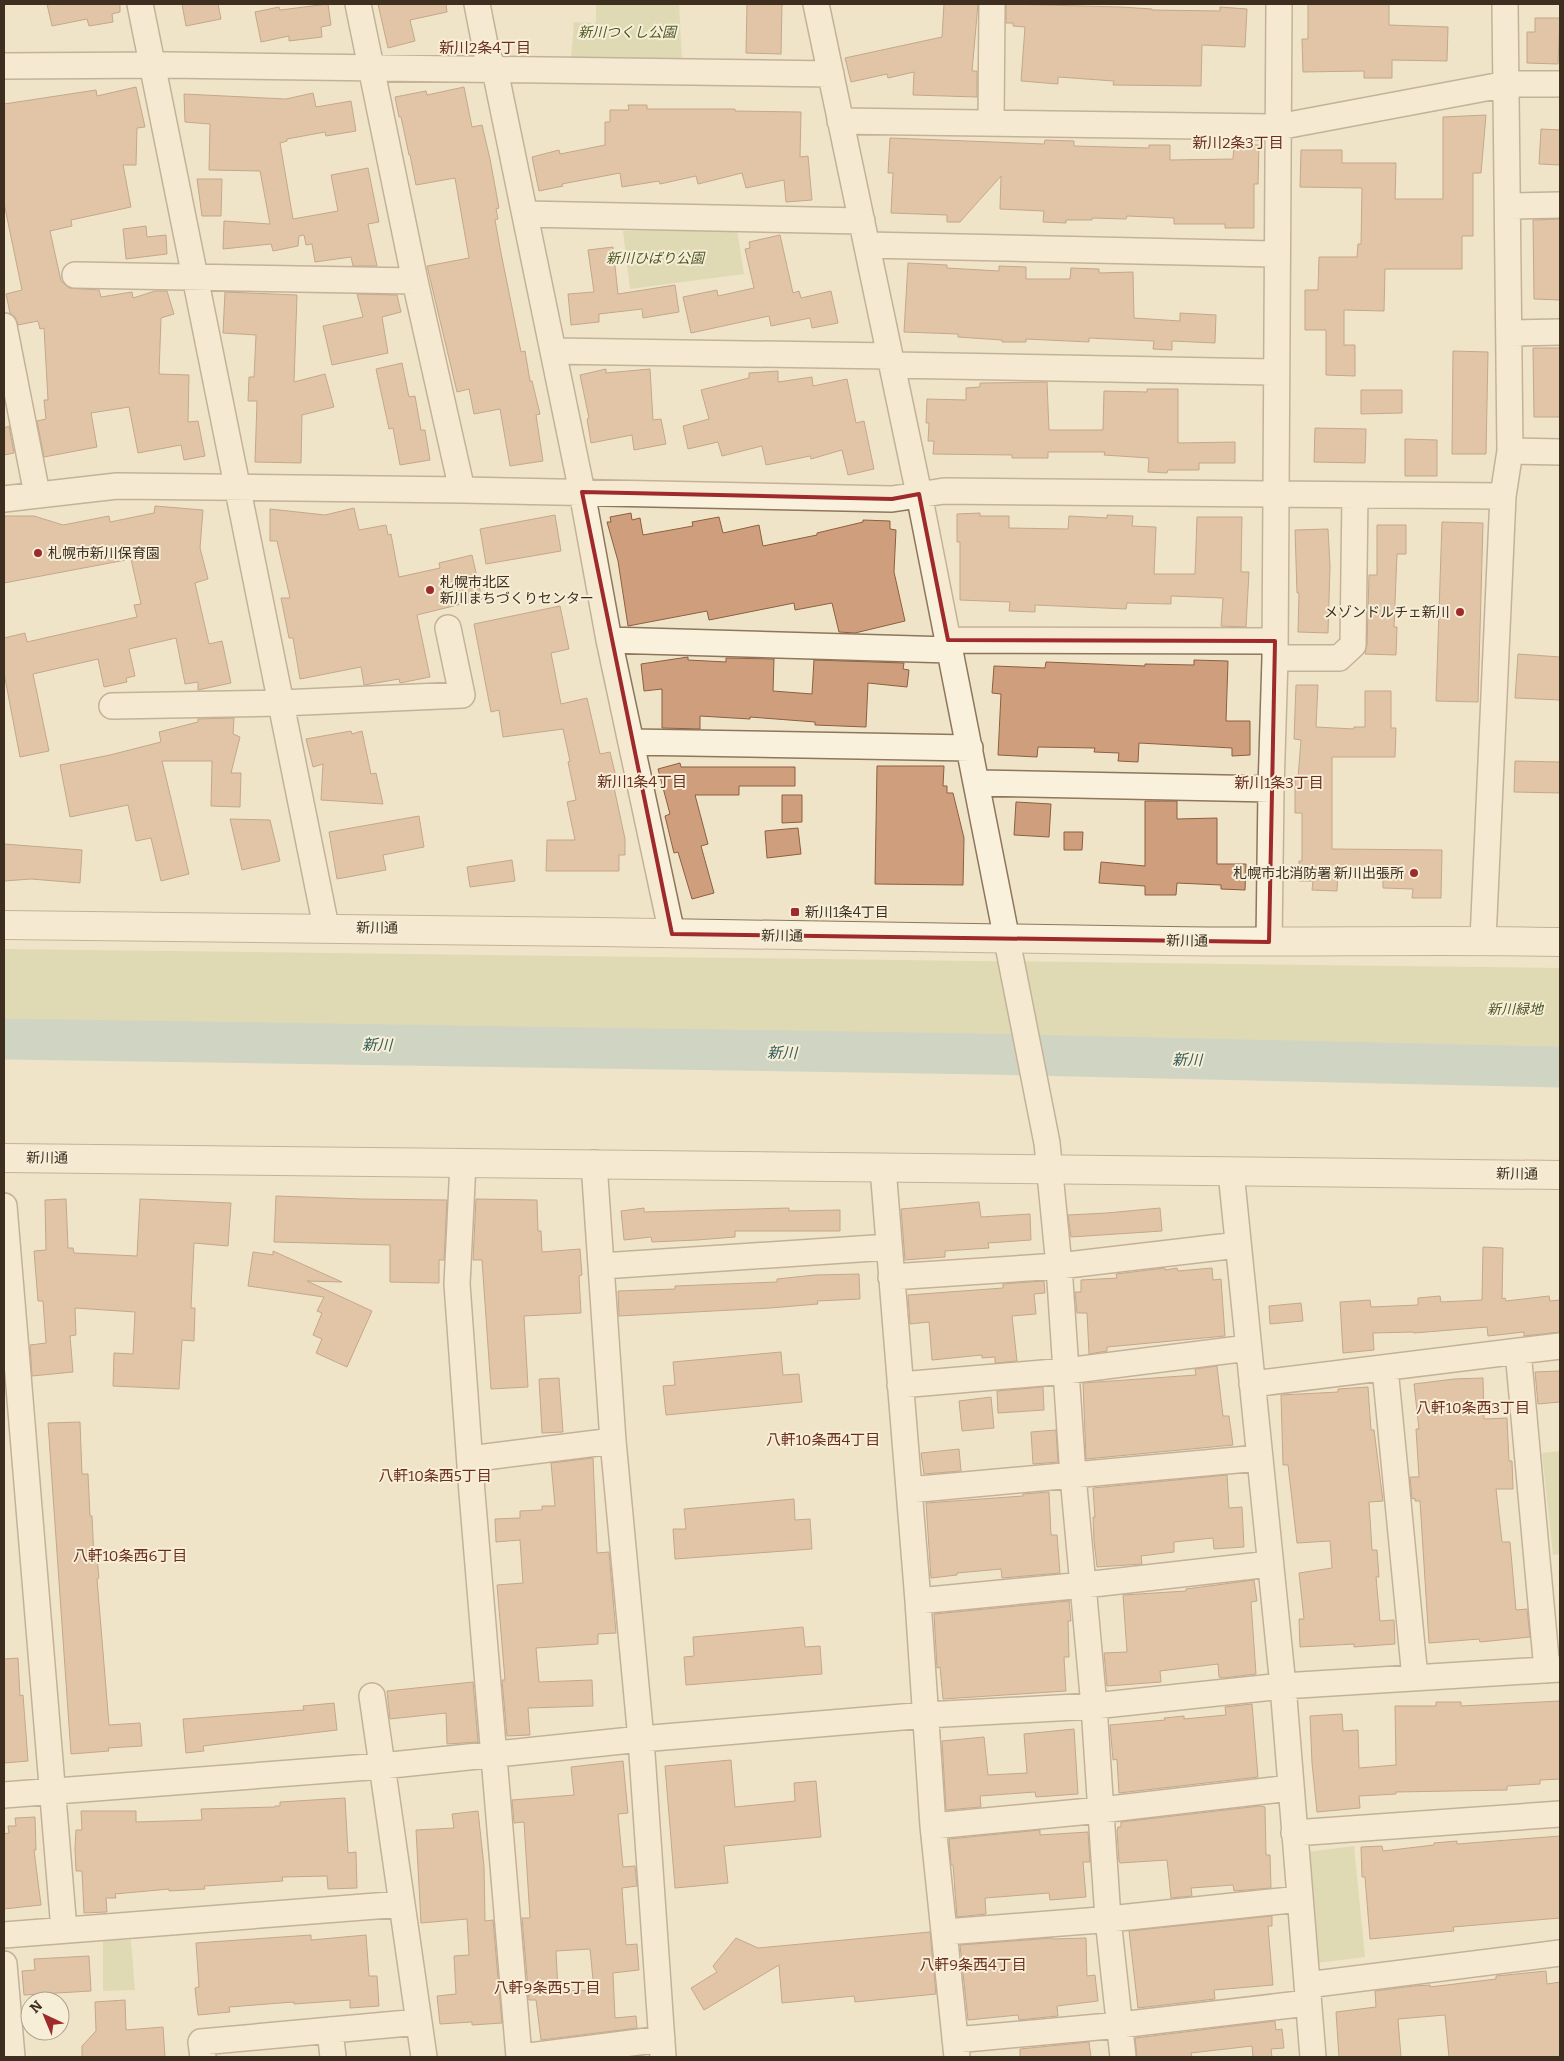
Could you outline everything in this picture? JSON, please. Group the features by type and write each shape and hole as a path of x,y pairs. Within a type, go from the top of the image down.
{"street":[{"path":"140,4 326,927"},
{"path":"358,4 415,281 462,490"},
{"path":"478,4 487,55 495,70 582,492 609,640 672,934"},
{"path":"816,4 920,494 1047,1143 1059,1266 1073,1476 1094,1706 1108,1919 1124,2057"},
{"path":"991,123 992,4"},
{"path":"1269,942 1275,649 1279,4"},
{"path":"1483,940 1502,496 1510,451 1509,206 1505,4"},
{"path":"4,66 153,65 830,74"},
{"path":"840,121 1278,128 1506,84 1560,84"},
{"path":"1509,206 1560,205"},
{"path":"525,214 862,221"},
{"path":"867,245 1276,254"},
{"path":"75,275 415,281"},
{"path":"4,326 37,494"},
{"path":"1510,333 1560,332"},
{"path":"553,351 1276,372"},
{"path":"1510,451 1560,452"},
{"path":"4,499 118,486 582,492 892,499 944,491 1502,496"},
{"path":"609,640 1275,649 1339,658 1353,645 1355,495"},
{"path":"112,706 281,703 462,695 448,628"},
{"path":"631,742 970,748"},
{"path":"977,782 1271,789"},
{"name":"新川通","path":"4,925 326,927 1269,942 1483,940 1560,942"},
{"name":"新川通","path":"4,1158 1560,1175"},
{"path":"463,1163 457,1284 520,2057 662,2048 641,1739 613,1441 594,1163"},
{"path":"883,1168 918,1601 933,1826 956,2048 1120,2026 1560,1953"},
{"path":"1231,1172 1283,1686 1313,2057"},
{"path":"4,1206 7,1295 64,1930"},
{"path":"891,1277 1059,1266 1238,1244"},
{"path":"602,1266 888,1247"},
{"path":"1252,1384 1560,1346"},
{"path":"900,1385 1066,1371 1248,1348"},
{"path":"4,1795 382,1766 641,1739 926,1716 1094,1706 1283,1686 1554,1669 1518,1351"},
{"path":"1385,1368 1415,1678"},
{"path":"470,1459 613,1441"},
{"path":"909,1490 1260,1458"},
{"path":"918,1601 1270,1564"},
{"path":"372,1696 424,2057"},
{"path":"933,1826 1101,1810 1291,1788"},
{"path":"1294,1833 1560,1814"},
{"path":"945,1932 1108,1919 1300,1899"},
{"path":"4,1935 402,1904"},
{"path":"4,1964 12,2057"},
{"path":"203,2057 202,2042 419,2022"},
{"path":"330,2030 332,2057"}],"highlighted area":[{"path":"582,492 892,499 919,494 948,640 1275,641 1269,942 672,934"}],"green space":[{"name":"新川つくし公園","path":"596,4 679,4 682,60 571,58 574,22 596,23"},
{"name":"新川ひばり公園","path":"737,229 744,274 630,289 623,231"},
{"name":"新川緑地","path":"4,949 1560,968 1560,1052 1268,1049 456,1033 4,1030"},
{"path":"1560,1451 1560,1554 1553,1555 1542,1453"},
{"path":"1354,1846 1365,1957 1316,1963 1308,1852"},
{"path":"103,1940 131,1940 135,1990 103,1991"}],"building":[{"path":"47,4 120,4 120,12 112,14 113,22 89,26 87,19 52,26"},
{"path":"182,4 218,4 221,19 186,26"},
{"path":"328,4 331,25 321,27 322,37 289,41 289,36 261,42 255,12 279,7 280,10"},
{"path":"378,4 446,4 447,12 410,20 415,41 388,48"},
{"path":"747,4 782,4 781,54 746,53"},
{"path":"944,4 978,4 972,71 977,71 977,97 913,95 914,72 888,78 887,74 851,82 845,58 942,37"},
{"path":"1006,4 1121,7 1152,10 1220,11 1220,7 1247,9 1245,47 1202,45 1201,86 1113,85 1114,81 1058,77 1058,84 1021,81 1025,27 1006,23"},
{"path":"1308,4 1389,4 1389,25 1448,27 1447,61 1392,60 1392,78 1364,78 1364,71 1303,72 1302,39 1308,39"},
{"path":"1535,18 1560,18 1558,64 1527,63 1527,32 1535,32"},
{"path":"136,87 145,127 137,128 136,165 123,165 131,207 71,220 72,226 50,231 61,281 69,288 99,290 101,297 132,292 133,298 155,291 167,291 174,314 161,318 159,374 189,375 188,422 198,421 205,456 184,460 181,445 138,453 129,407 91,413 97,447 44,457 37,421 46,419 44,400 48,400 44,328 40,329 38,321 18,325 15,317 10,313 6,294 22,290 4,203 4,104 96,90 97,96"},
{"path":"464,87 472,127 482,125 490,159 499,208 496,209 498,219 495,220 521,352 525,351 530,381 532,381 540,414 536,415 543,461 510,466 500,409 474,414 469,389 457,392 427,266 469,258 455,178 416,185 395,97 426,91 427,95"},
{"path":"313,93 316,107 351,101 356,131 326,136 325,132 287,139 287,141 280,143 293,219 338,211 331,175 368,168 379,222 368,224 377,266 353,266 351,257 315,262 312,244 306,245 304,235 299,236 298,246 273,251 271,244 223,249 224,221 270,224 260,171 209,170 210,124 185,122 184,94 286,99"},
{"path":"628,105 647,105 647,109 735,109 735,111 801,112 800,157 808,156 812,200 786,202 784,180 746,188 742,173 698,184 696,176 660,184 659,181 622,187 620,173 562,184 563,186 539,191 532,157 559,150 560,154 605,145 605,122 610,122 610,110 629,110"},
{"path":"1486,115 1481,173 1473,173 1473,236 1462,236 1462,269 1385,269 1384,311 1344,310 1344,345 1355,345 1355,376 1326,375 1326,330 1305,330 1305,290 1318,290 1319,257 1357,257 1358,244 1361,244 1362,188 1300,187 1301,150 1342,150 1342,163 1396,163 1395,199 1443,199 1443,117"},
{"path":"1541,129 1560,130 1560,165 1539,164"},
{"path":"890,138 1044,144 1045,140 1074,141 1074,146 1149,148 1149,145 1170,145 1170,160 1233,159 1234,144 1259,145 1258,184 1254,184 1254,228 1225,228 1225,224 1174,224 1174,218 1127,216 1126,219 1092,218 1092,220 1066,220 1066,223 1043,222 1044,211 1000,209 1001,176 960,222 947,222 947,215 891,213 893,173 888,173"},
{"path":"197,179 222,179 221,216 202,216"},
{"path":"1560,219 1560,300 1534,299 1533,220"},
{"path":"146,226 147,237 166,235 167,254 126,259 123,229"},
{"path":"780,235 793,293 799,291 801,298 831,291 838,323 812,328 810,318 771,326 769,316 691,333 683,297 717,290 718,296 754,288 745,249 750,248 749,242"},
{"path":"613,247 618,294 675,285 679,312 643,318 642,309 599,314 599,322 571,325 568,294 594,292 588,250"},
{"path":"908,263 947,265 947,268 999,271 999,266 1026,267 1026,279 1070,279 1071,268 1099,269 1099,273 1133,272 1134,318 1180,321 1180,313 1216,315 1215,343 1172,341 1172,350 1153,349 1154,341 1089,338 1089,342 1026,339 1026,342 1002,342 1002,340 958,337 958,334 904,332"},
{"path":"225,292 297,295 294,382 325,374 334,407 302,415 301,463 255,462 257,401 248,401 249,377 254,377 256,335 223,333"},
{"path":"357,294 397,295 401,312 382,317 388,353 332,365 323,326 363,317"},
{"path":"1533,348 1560,348 1560,417 1534,417"},
{"path":"1453,351 1488,352 1486,454 1452,454"},
{"path":"402,363 409,397 415,396 421,430 425,430 430,460 400,465 393,428 389,429 376,369"},
{"path":"606,369 606,373 650,369 653,420 661,419 666,444 634,450 632,435 591,443 587,419 589,418 580,375"},
{"path":"778,371 778,382 812,377 813,386 847,379 856,423 864,421 874,469 848,475 842,450 811,459 810,456 766,465 762,446 722,456 718,442 688,449 683,426 709,419 701,390 749,378 749,373"},
{"path":"1047,382 1049,430 1103,430 1104,391 1147,392 1147,389 1178,389 1178,443 1235,442 1235,463 1199,463 1199,470 1168,470 1167,473 1148,472 1149,458 1104,455 1105,452 1048,452 1048,458 1012,458 1012,455 933,454 934,441 928,441 929,423 926,423 927,399 966,400 966,388 980,387 980,383"},
{"path":"1361,390 1402,390 1402,413 1361,414"},
{"path":"9,426 14,453 4,455 4,428"},
{"path":"1315,428 1366,429 1365,463 1314,462"},
{"path":"1405,439 1437,440 1437,476 1405,476"},
{"path":"155,506 203,510 200,548 208,579 195,583 209,644 222,641 231,683 198,690 198,682 185,684 176,638 129,649 135,676 126,678 127,682 104,687 98,659 33,674 49,751 20,757 4,673 4,638 25,633 27,642 137,617 134,605 141,604 131,559 4,583 4,516 34,516 63,525 109,516 110,522 154,513"},
{"path":"354,508 359,530 386,525 388,535 391,534 399,577 440,568 439,563 472,555 482,599 417,615 430,677 400,683 399,679 364,685 361,667 300,679 293,638 289,638 281,598 290,598 277,541 270,541 270,509 325,515"},
{"path":"631,513 632,520 640,518 643,535 693,526 692,522 719,517 723,533 759,525 763,546 817,535 817,533 863,522 863,520 890,521 890,529 896,530 894,572 905,621 855,633 839,632 832,603 795,610 794,603 709,620 707,611 628,626 618,561 607,522 611,522 610,517"},
{"path":"980,513 980,516 1009,516 1009,528 1068,529 1069,516 1107,518 1107,515 1133,516 1132,526 1156,527 1154,574 1195,574 1197,517 1242,517 1241,572 1249,572 1246,627 1221,626 1223,598 1171,596 1171,604 1127,603 1126,609 1035,605 1035,612 1009,611 1010,602 960,600 960,542 957,542 957,514"},
{"path":"555,515 561,551 486,564 480,529"},
{"name":"メゾンドルチェ新川","path":"1442,522 1483,523 1478,702 1436,701"},
{"path":"1377,525 1406,525 1406,554 1397,554 1394,627 1397,627 1396,655 1365,654 1367,645 1369,575 1377,575"},
{"path":"1328,529 1330,566 1328,633 1298,632 1299,593 1297,593 1295,530"},
{"path":"560,606 569,649 551,653 561,704 587,698 600,754 610,752 616,777 612,778 625,839 625,855 619,855 619,871 546,871 547,840 575,840 567,802 576,800 563,729 503,737 499,710 491,712 474,624"},
{"path":"1518,654 1560,657 1560,700 1515,698"},
{"path":"688,657 688,660 726,662 726,658 774,659 773,691 812,694 814,660 904,663 903,669 909,670 907,687 868,683 866,727 815,725 815,722 750,717 750,719 700,716 700,729 662,728 662,689 644,691 641,664"},
{"path":"1194,660 1228,661 1226,721 1250,721 1250,755 1232,756 1232,748 1139,743 1138,762 1118,761 1119,753 1094,752 1095,748 1038,747 1037,757 998,755 1001,694 992,693 994,666 1045,668 1046,662 1145,666 1145,664 1194,665"},
{"path":"1296,685 1318,685 1316,727 1354,729 1354,727 1365,727 1365,691 1391,691 1391,728 1396,728 1395,757 1332,757 1332,849 1442,850 1441,898 1412,898 1413,889 1383,888 1383,873 1338,872 1337,891 1312,890 1313,881 1299,881 1299,861 1302,861 1302,813 1295,813 1295,778 1298,778 1301,740 1294,739"},
{"path":"234,718 233,734 240,737 231,773 241,773 240,807 211,806 212,761 162,761 189,874 161,881 151,838 136,841 128,805 70,817 60,765 161,742 159,732 198,722 198,719"},
{"path":"351,731 352,734 362,731 371,774 376,773 383,804 321,800 323,764 313,767 306,739"},
{"path":"1515,761 1560,762 1560,793 1514,792"},
{"path":"680,763 681,767 795,767 795,786 739,786 739,795 695,795 708,844 701,846 714,893 692,899 678,852 674,853 665,816 670,814 658,769"},
{"path":"877,766 944,766 943,786 947,786 947,793 953,793 964,838 963,885 875,884"},
{"path":"782,795 802,795 802,822 782,823"},
{"path":"1145,801 1177,801 1177,819 1217,818 1217,864 1246,864 1245,890 1221,889 1221,885 1177,883 1176,895 1145,895 1145,886 1099,883 1101,862 1145,866"},
{"path":"1016,802 1051,804 1049,837 1014,835"},
{"path":"419,816 424,847 383,855 386,870 337,879 329,832"},
{"path":"230,819 270,820 280,861 242,870"},
{"path":"798,828 801,854 767,858 765,831"},
{"path":"1064,832 1083,832 1082,850 1064,850"},
{"path":"4,844 82,850 80,883 31,879 4,881"},
{"path":"512,860 515,881 470,887 467,867"},
{"path":"276,1196 447,1200 444,1260 439,1260 439,1283 390,1282 390,1245 274,1242"},
{"path":"66,1199 68,1248 73,1248 74,1253 137,1256 140,1199 231,1203 228,1246 194,1243 191,1308 195,1308 194,1341 182,1340 179,1389 113,1386 114,1353 133,1354 135,1312 75,1308 76,1335 70,1336 73,1372 32,1376 30,1345 46,1343 43,1301 38,1301 34,1251 46,1250 45,1200"},
{"path":"476,1199 537,1200 538,1231 541,1231 542,1252 580,1249 582,1275 579,1276 581,1313 524,1316 528,1387 491,1389 482,1260 473,1260"},
{"path":"979,1202 981,1217 1030,1214 1031,1240 988,1243 989,1248 945,1251 945,1257 905,1260 901,1209"},
{"path":"644,1208 644,1212 789,1208 789,1211 840,1210 840,1231 735,1231 735,1237 652,1242 651,1237 624,1240 621,1211"},
{"path":"1160,1208 1162,1231 1071,1237 1068,1215"},
{"path":"1483,1247 1503,1248 1502,1299 1505,1298 1506,1301 1549,1296 1550,1301 1560,1300 1560,1332 1524,1336 1524,1332 1488,1336 1487,1327 1414,1333 1373,1333 1374,1350 1343,1353 1340,1302 1370,1300 1371,1307 1418,1305 1418,1298 1440,1296 1441,1302 1482,1300"},
{"path":"273,1251 342,1282 307,1281 372,1311 347,1367 316,1353 322,1339 313,1335 322,1313 317,1311 324,1297 248,1286 253,1252 273,1255"},
{"path":"1165,1268 1165,1270 1177,1268 1178,1271 1212,1268 1213,1280 1221,1279 1225,1336 1107,1347 1107,1351 1089,1354 1087,1313 1077,1313 1075,1292 1081,1292 1081,1280 1117,1278 1116,1274"},
{"path":"859,1274 860,1299 817,1301 818,1304 770,1308 619,1316 618,1291 675,1289 675,1286 777,1282 777,1279 815,1275"},
{"path":"1044,1281 1045,1293 1034,1294 1036,1314 1012,1316 1017,1361 995,1363 995,1357 982,1358 982,1355 932,1360 929,1322 910,1324 908,1295 1003,1288 1003,1284"},
{"path":"1301,1303 1303,1321 1270,1324 1269,1306"},
{"path":"781,1352 783,1375 799,1374 802,1402 666,1415 663,1386 675,1385 673,1362"},
{"path":"1217,1366 1223,1416 1229,1416 1233,1445 1086,1459 1083,1383 1196,1375 1195,1369"},
{"path":"1560,1371 1560,1402 1538,1404 1535,1372"},
{"path":"559,1378 563,1432 542,1433 539,1379"},
{"path":"1483,1378 1484,1419 1507,1418 1509,1461 1512,1461 1513,1489 1496,1489 1502,1542 1510,1542 1516,1610 1527,1609 1530,1637 1480,1642 1479,1639 1429,1643 1420,1501 1415,1501 1415,1498 1412,1499 1410,1477 1419,1477 1416,1429 1419,1429 1414,1384 1454,1379"},
{"path":"1043,1387 1044,1410 998,1413 997,1391"},
{"path":"1368,1387 1371,1430 1374,1430 1383,1501 1369,1502 1372,1550 1377,1550 1379,1577 1376,1577 1380,1621 1394,1620 1395,1644 1354,1647 1354,1644 1300,1647 1299,1619 1304,1619 1299,1573 1332,1568 1330,1541 1297,1543 1288,1465 1283,1465 1281,1395 1338,1392 1338,1389"},
{"path":"991,1397 994,1428 962,1431 959,1401"},
{"path":"80,1422 82,1474 88,1474 94,1558 97,1558 99,1578 97,1579 109,1725 140,1723 142,1746 108,1748 109,1751 71,1754 48,1423"},
{"path":"1056,1430 1058,1462 1033,1464 1031,1432"},
{"path":"959,1449 961,1471 924,1474 921,1453"},
{"path":"593,1458 597,1553 609,1552 616,1633 598,1634 598,1644 536,1648 539,1682 592,1680 593,1706 528,1708 530,1735 507,1736 502,1680 505,1680 497,1585 523,1583 520,1540 496,1542 495,1519 520,1518 520,1511 542,1510 542,1506 555,1506 551,1463"},
{"path":"1227,1475 1229,1508 1242,1507 1244,1547 1214,1549 1213,1538 1174,1542 1174,1552 1141,1556 1142,1564 1097,1567 1094,1541 1093,1488"},
{"path":"1049,1492 1051,1535 1057,1535 1060,1573 1002,1578 1001,1569 957,1573 957,1575 931,1578 926,1503 1023,1496 1023,1494"},
{"path":"794,1499 795,1520 810,1519 812,1549 675,1559 673,1529 686,1529 684,1509"},
{"path":"1254,1580 1257,1601 1251,1602 1256,1674 1219,1677 1218,1664 1160,1671 1161,1682 1107,1686 1104,1653 1127,1652 1123,1595 1186,1591 1186,1589"},
{"path":"1069,1601 1071,1621 1068,1621 1069,1657 1064,1657 1066,1691 943,1699 940,1667 937,1668 934,1614"},
{"path":"803,1627 805,1647 820,1646 822,1674 686,1685 684,1657 694,1656 693,1637"},
{"path":"18,1658 20,1696 23,1695 28,1761 4,1763 4,1659"},
{"path":"473,1682 478,1742 447,1744 446,1713 390,1719 387,1691"},
{"path":"1560,1701 1560,1779 1540,1780 1540,1784 1507,1786 1507,1790 1396,1792 1396,1794 1359,1796 1360,1808 1317,1812 1310,1716 1342,1714 1343,1731 1358,1730 1359,1768 1396,1765 1395,1706 1436,1706 1436,1702 1461,1702 1461,1706"},
{"path":"334,1703 337,1730 203,1746 204,1751 186,1753 183,1719 304,1710 303,1706"},
{"path":"1252,1704 1258,1777 1119,1793 1117,1759 1113,1760 1110,1725 1165,1720 1164,1718 1184,1716 1184,1719 1226,1715 1225,1707"},
{"path":"1074,1729 1078,1794 1036,1797 1035,1792 980,1796 981,1807 946,1810 942,1741 984,1737 988,1775 1027,1773 1024,1734"},
{"path":"731,1760 735,1807 795,1801 794,1783 816,1781 821,1837 724,1846 728,1883 675,1888 665,1766"},
{"path":"623,1761 628,1813 618,1814 623,1867 635,1866 637,1886 622,1888 626,1945 637,1944 639,1970 613,1973 615,2018 636,2016 637,2028 541,2040 536,2000 529,2000 522,1918 530,1918 524,1822 514,1823 512,1800 574,1795 571,1767","holes":["590,1949 594,1990 558,1991 556,1951"]},
{"path":"345,1798 348,1853 356,1852 357,1888 328,1889 327,1876 282,1877 283,1881 204,1886 205,1889 169,1891 169,1889 115,1894 116,1898 106,1898 107,1912 84,1913 82,1871 76,1871 75,1849 76,1830 82,1830 81,1811 136,1811 136,1822 202,1820 201,1809 275,1807 280,1806 280,1802"},
{"path":"1260,1806 1265,1807 1266,1855 1270,1855 1271,1888 1234,1891 1233,1885 1191,1888 1192,1896 1171,1898 1167,1860 1120,1863 1119,1861 1117,1830 1118,1827 1121,1827 1121,1822"},
{"path":"478,1811 484,1866 485,1921 493,1920 502,2023 472,2025 472,2022 440,2024 437,1996 456,1994 454,1956 469,1955 467,1919 421,1923 416,1830 454,1828 452,1814"},
{"path":"35,1817 36,1850 34,1850 41,1905 4,1909 4,1834 9,1833 8,1826 16,1826 15,1818"},
{"path":"1040,1830 1040,1835 1088,1832 1090,1862 1083,1862 1086,1897 1050,1900 1049,1893 985,1898 986,1914 957,1917 949,1839"},
{"path":"1560,1836 1560,1918 1453,1927 1454,1931 1370,1939 1365,1877 1362,1877 1361,1847 1382,1846 1383,1851 1457,1841 1457,1844"},
{"path":"1272,1916 1272,1926 1268,1926 1273,1985 1214,1990 1215,1999 1138,2008 1129,1931"},
{"path":"930,1932 936,1994 855,2002 854,1996 782,2003 779,1965 704,2010 691,1988 717,1972 713,1966 736,1938 758,1948"},
{"path":"311,1935 311,1940 366,1935 369,1976 377,1976 379,2006 350,2008 350,2000 294,2004 294,2002 229,2007 230,2012 198,2015 195,1988 199,1987 196,1943"},
{"path":"1053,1938 1086,1938 1087,1976 1095,1975 1098,2001 1057,2006 1058,2016 1019,2020 1018,2015 968,2020 960,1945"},
{"path":"89,1956 91,1991 24,1991 22,1971 35,1970 34,1959"},
{"path":"1546,1971 1547,1984 1560,1982 1560,2057 1449,2057 1445,2015 1398,2019 1401,2057 1339,2057 1336,2012 1376,2007 1375,1991 1414,1986 1430,1985 1430,1987 1496,1979 1496,1976"},
{"path":"125,2000 126,2030 163,2027 165,2057 82,2057 82,2046 96,2031 95,2002"},
{"path":"1275,2021 1276,2030 1282,2029 1284,2048 1271,2049 1272,2057 1253,2057 1252,2046 1191,2053 1192,2057 1137,2057 1135,2038"},
{"path":"1089,2042 1091,2057 1020,2057 1020,2049"}],"waterway":[{"name":"新川","path":"4,1039 986,1054 1560,1067"}],"place":[{"name":"札幌市新川保育園","path":"38,553"},
{"name":"札幌市北区 新川まちづくりセンター","path":"430,590"},
{"name":"メゾンドルチェ新川","path":"1460,612"},
{"name":"札幌市北消防署 新川出張所","path":"1414,873"},
{"name":"新川1条4丁目","path":"795,912"}],"district":[{"name":"新川2条4丁目","path":"485,48"},
{"name":"新川2条3丁目","path":"1238,143"},
{"name":"新川1条4丁目","path":"642,782"},
{"name":"新川1条3丁目","path":"1279,783"},
{"name":"八軒10条西3丁目","path":"1473,1408"},
{"name":"八軒10条西4丁目","path":"823,1440"},
{"name":"八軒10条西5丁目","path":"435,1476"},
{"name":"八軒10条西6丁目","path":"130,1556"},
{"name":"八軒9条西4丁目","path":"973,1965"},
{"name":"八軒9条西5丁目","path":"547,1988"}]}
